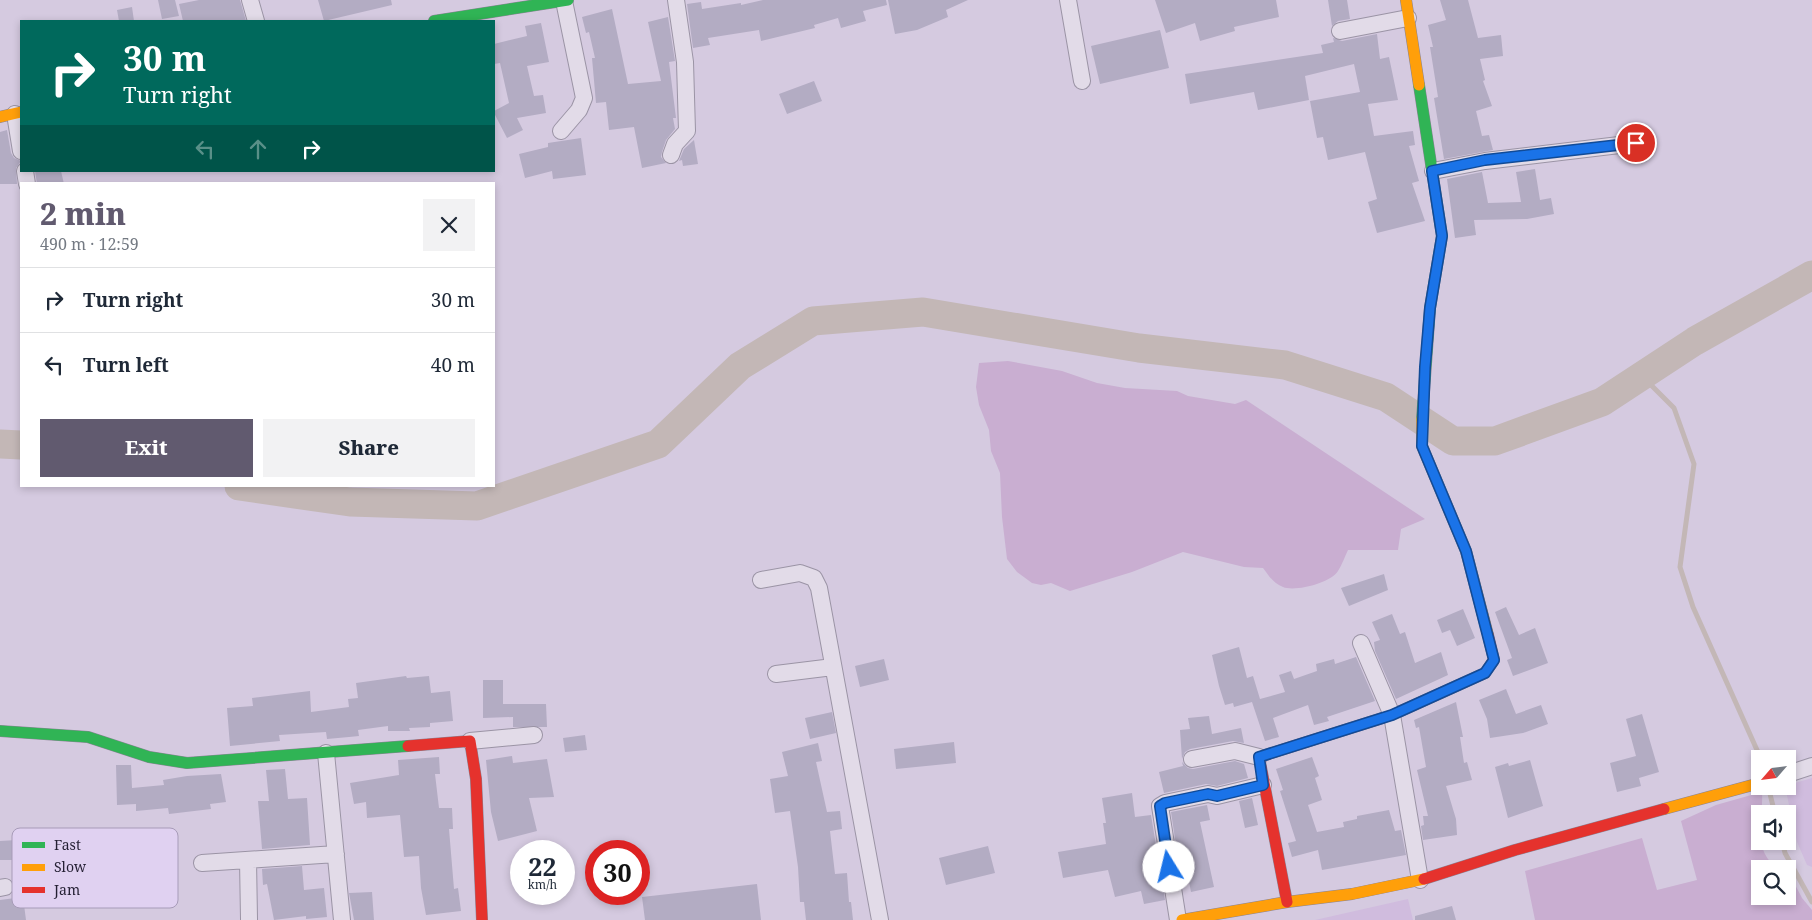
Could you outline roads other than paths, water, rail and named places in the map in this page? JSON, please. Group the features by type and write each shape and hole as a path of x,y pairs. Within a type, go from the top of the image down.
{"street":[{"path":"250,0 256,20"},
{"path":"440,20 566,0 584,98 579,110 561,132"},
{"path":"671,155 675,144 688,131 685,62 676,0"},
{"path":"1068,0 1082,81"},
{"path":"1192,759 1235,751 1259,757 1392,715 1485,673 1494,660 1466,551 1422,446 1423,387 1430,308 1442,236 1406,0"},
{"path":"1340,31 1408,18"},
{"path":"12,114 20,147"},
{"path":"1432,171 1485,160 1636,143"},
{"path":"761,580 800,573 814,578 819,588 880,920"},
{"path":"1361,643 1392,715 1420,880"},
{"path":"776,674 834,667"},
{"path":"0,732 88,737 149,757 187,763 534,735"},
{"path":"470,741 476,779 482,920"},
{"path":"326,753 342,920"},
{"path":"1259,757 1287,902"},
{"path":"1796,772 1812,766"},
{"path":"1178,920 1160,806 1165,803 1208,794 1217,796 1263,785"},
{"path":"1182,920 1287,902 1352,894 1420,880 1467,867 1515,850 1751,786"},
{"path":"202,863 336,854"},
{"path":"248,860 249,919"}],"waterway":[{"path":"246,487 350,502 477,506 658,444 740,366 813,321 923,312 1139,348 1285,365 1386,397 1453,441 1495,441 1602,402 1695,341 1812,275"},
{"path":"1642,376 1674,408 1694,464 1680,567 1693,607 1757,750"},
{"path":"0,444 20,445"},
{"path":"1770,795 1773,805"},
{"path":"1784,850 1812,902"}]}
